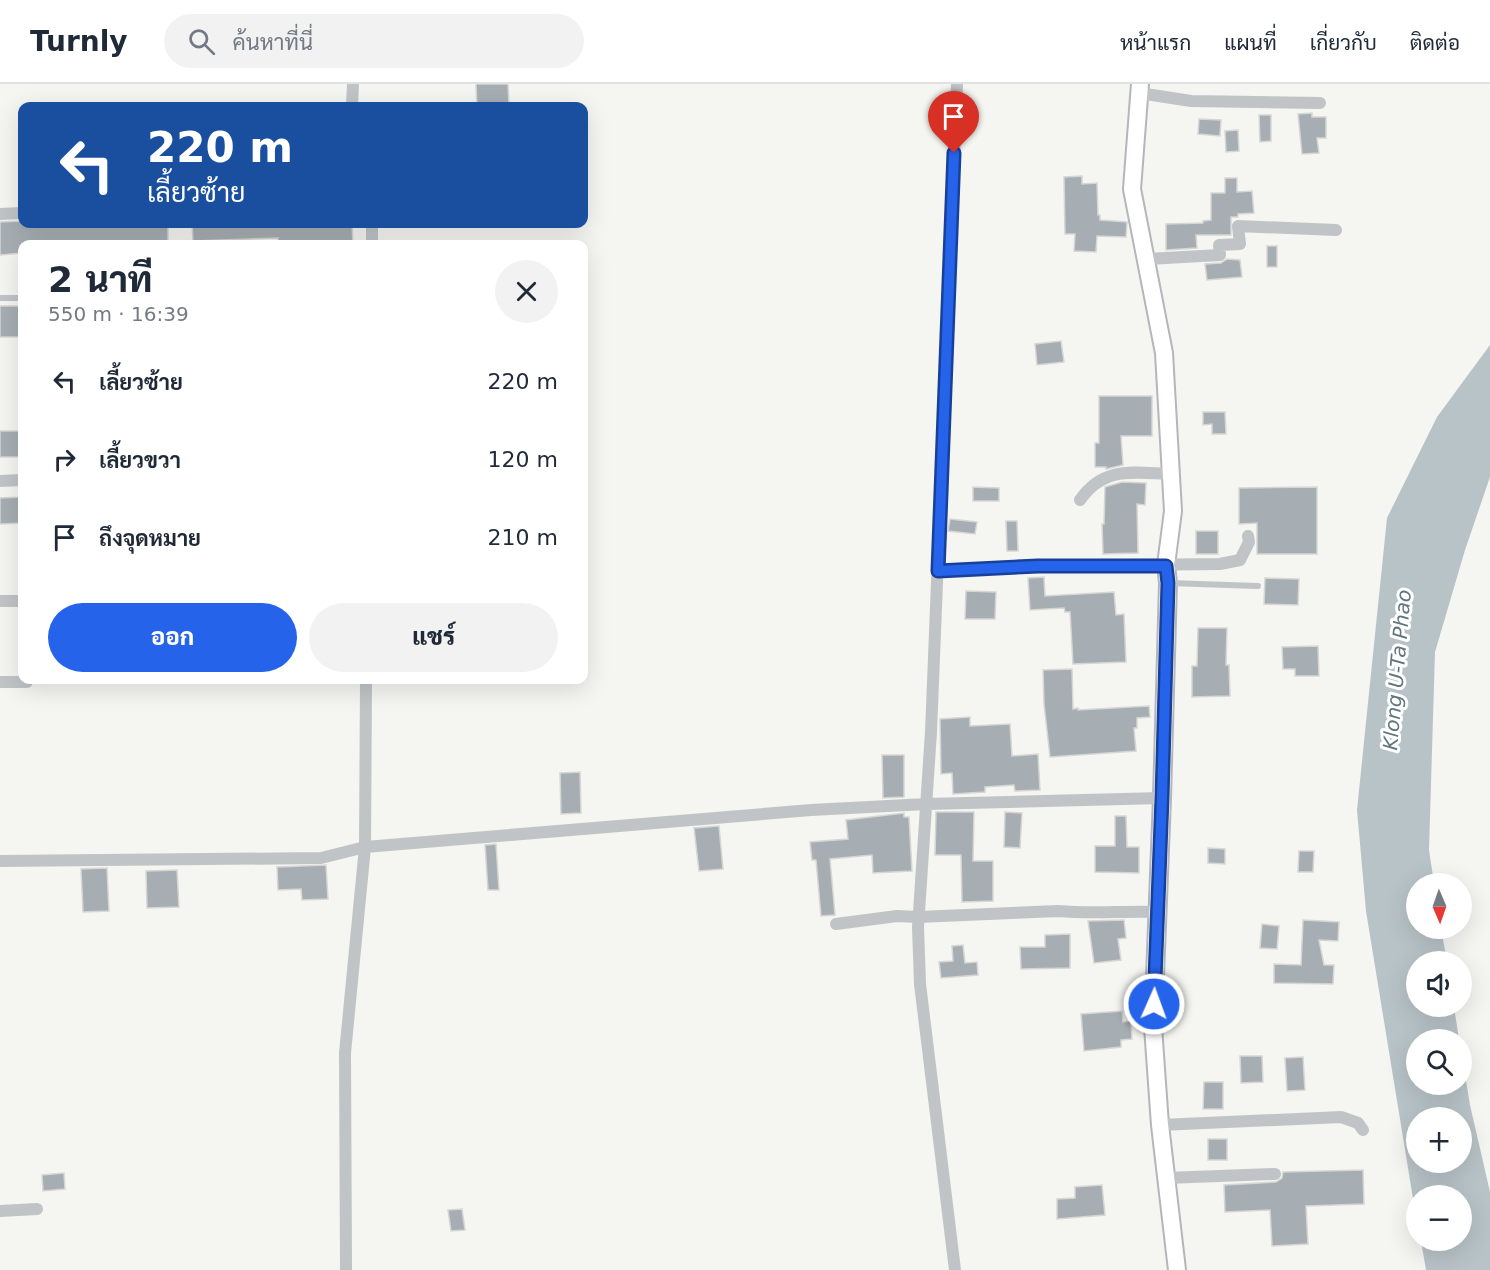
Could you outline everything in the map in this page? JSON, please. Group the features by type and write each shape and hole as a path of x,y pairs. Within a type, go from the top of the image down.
{"street":[{"path":"352,102 353,84"},
{"path":"955,1270 920,984 918,917 931,732 957,84"},
{"path":"1177,1270 1160,1125 1153,1027 1162,798 1168,583 1166,566 1173,511 1172,474 1164,353 1132,189 1139,89 1191,101 1320,103"},
{"path":"0,214 18,213"},
{"path":"1147,259 1220,255 1219,245 1240,244 1238,226 1336,230"},
{"path":"1080,500 1090,486 1104,477 1125,473 1172,474"},
{"path":"0,481 18,480"},
{"path":"938,571 1038,566 1220,564 1240,560 1249,542 1248,536"},
{"path":"0,601 18,601"},
{"path":"0,682 18,682"},
{"path":"346,1270 345,1053 365,847 366,684"},
{"path":"0,861 321,858 365,847 812,810 926,804 1162,798"},
{"path":"836,924 897,916 1058,910 1157,912"},
{"path":"1160,1125 1341,1117 1355,1121 1364,1130"},
{"path":"1166,1178 1275,1174"},
{"path":"0,1211 37,1209"}],"lane":[{"path":"0,298 18,298"},
{"path":"1168,583 1258,586"}],"water":[{"name":"Klong U-Ta Phao","path":"1490,345 1490,477 1465,550 1435,652 1429,850 1432,873 1406,873 1406,939 1443,939 1445,951 1406,951 1406,1017 1456,1017 1457,1029 1406,1029 1406,1095 1468,1095 1470,1107 1406,1107 1406,1156 1366,911 1357,810 1387,518 1437,417"},
{"path":"1472,1114 1490,1192 1490,1270 1426,1270 1423,1251 1472,1251 1472,1185 1411,1185 1409,1173 1472,1173"}],"building":[{"path":"476,84 508,84 509,102 477,102"},
{"path":"1312,113 1312,117 1326,117 1326,138 1317,138 1319,153 1302,154 1298,114"},
{"path":"1259,115 1271,115 1271,141 1260,142"},
{"path":"1199,119 1221,120 1220,136 1198,134"},
{"path":"1238,130 1239,151 1226,152 1225,131"},
{"path":"1082,176 1082,184 1097,183 1100,220 1127,222 1126,237 1097,236 1096,252 1074,251 1075,234 1065,234 1064,177"},
{"path":"1225,178 1237,178 1237,192 1252,191 1254,213 1231,217 1231,235 1196,235 1197,248 1166,250 1166,224 1203,223 1203,221 1211,220 1211,193 1225,193"},
{"path":"18,221 18,228 168,228 168,240 18,240 18,253 0,255 0,222"},
{"path":"192,228 352,228 353,240 278,240 278,238 193,240"},
{"path":"1267,246 1277,246 1277,267 1267,267"},
{"path":"1227,259 1240,260 1242,277 1207,280 1205,264 1221,263"},
{"path":"0,306 18,306 18,337 0,337"},
{"path":"1061,341 1064,362 1037,365 1035,344"},
{"path":"1099,396 1152,396 1152,436 1121,436 1123,465 1106,469 1106,467 1095,467 1095,443 1099,443"},
{"path":"1203,412 1225,412 1226,434 1212,434 1212,424 1203,425"},
{"path":"0,431 18,431 18,457 0,457"},
{"path":"1122,482 1146,483 1145,505 1137,504 1138,553 1103,554 1102,524 1104,524 1105,487"},
{"path":"973,487 999,488 999,501 973,501"},
{"path":"1317,487 1317,554 1257,554 1257,523 1239,524 1239,488"},
{"path":"18,497 18,523 0,524 0,498"},
{"path":"950,519 977,522 975,534 948,531"},
{"path":"1006,521 1017,521 1018,551 1007,551"},
{"path":"1196,531 1218,531 1218,554 1196,554"},
{"path":"1044,577 1045,596 1114,592 1116,615 1124,614 1126,662 1073,664 1070,612 1065,612 1064,608 1030,610 1028,578"},
{"path":"1265,578 1299,579 1298,605 1264,604"},
{"path":"966,591 996,592 995,619 965,619"},
{"path":"1198,628 1227,628 1226,665 1229,665 1230,696 1192,697 1192,666 1197,666"},
{"path":"1318,646 1319,676 1295,676 1295,669 1283,669 1282,647"},
{"path":"1072,669 1073,709 1149,706 1150,717 1137,718 1137,728 1134,728 1136,751 1050,757 1043,670"},
{"path":"970,717 970,726 1010,724 1012,756 1038,754 1040,790 1015,791 1014,785 985,787 985,792 953,794 952,773 941,774 940,719"},
{"path":"882,755 904,755 904,797 883,798"},
{"path":"580,772 581,813 561,814 560,773"},
{"path":"936,812 974,812 973,861 993,861 993,901 962,902 961,855 935,855"},
{"path":"1005,812 1022,813 1020,848 1004,847"},
{"path":"904,813 904,817 909,817 912,871 873,873 872,855 830,859 835,915 821,916 816,860 812,860 810,842 848,839 846,820"},
{"path":"1115,816 1126,816 1127,847 1139,847 1139,873 1095,872 1095,846 1115,846"},
{"path":"719,826 723,869 699,871 694,828"},
{"path":"496,844 499,890 488,890 485,845"},
{"path":"1208,848 1225,849 1225,864 1208,863"},
{"path":"1299,851 1314,851 1313,872 1298,872"},
{"path":"326,865 328,899 302,900 301,889 278,890 277,867"},
{"path":"107,868 109,911 83,912 81,869"},
{"path":"177,870 179,907 147,908 146,871"},
{"path":"1124,920 1126,938 1118,939 1121,960 1094,963 1088,921"},
{"path":"1303,920 1339,922 1338,941 1319,940 1324,965 1334,965 1333,984 1274,983 1274,964 1301,965"},
{"path":"1262,924 1279,926 1277,949 1260,948"},
{"path":"1070,934 1070,968 1021,969 1020,947 1045,947 1045,935"},
{"path":"963,945 965,963 977,962 978,975 941,978 939,962 953,961 952,946"},
{"path":"1122,1011 1123,1022 1131,1021 1132,1039 1121,1040 1121,1047 1084,1051 1081,1014"},
{"path":"1240,1056 1262,1056 1263,1082 1241,1083"},
{"path":"1303,1057 1305,1090 1287,1091 1285,1058"},
{"path":"1204,1082 1223,1082 1223,1109 1203,1109"},
{"path":"1208,1139 1227,1139 1227,1160 1208,1160"},
{"path":"1363,1170 1364,1204 1306,1206 1308,1244 1272,1246 1270,1210 1225,1212 1224,1185 1276,1182 1282,1178 1283,1172"},
{"path":"64,1173 65,1189 43,1191 42,1175"},
{"path":"1102,1185 1105,1215 1057,1219 1057,1199 1075,1198 1075,1187"},
{"path":"462,1209 465,1230 451,1231 448,1210"}],"route":[{"path":"954,153 938,571 1038,566 1166,566 1168,583 1154,1004"}]}
